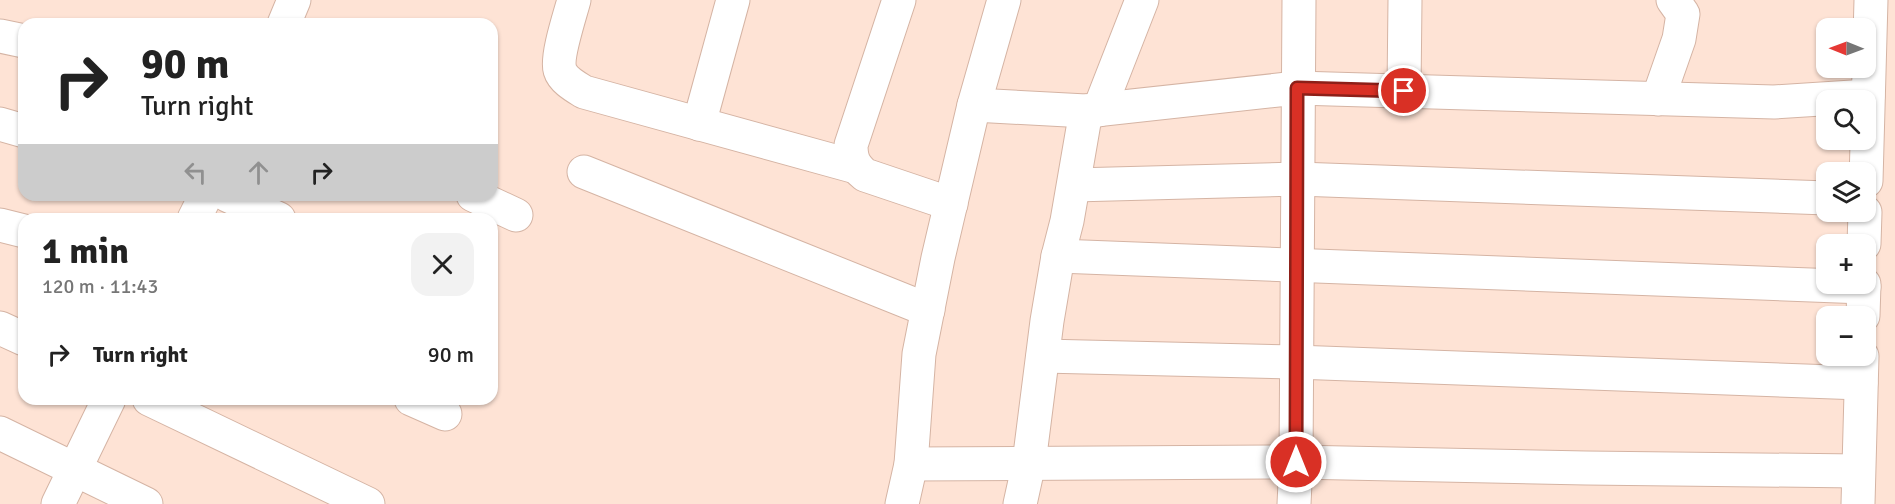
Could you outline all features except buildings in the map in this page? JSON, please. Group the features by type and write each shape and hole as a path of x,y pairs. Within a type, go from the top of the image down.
{"street":[{"path":"286,18 294,0"},
{"path":"574,0 560,52 560,70 567,81 584,92 856,167"},
{"path":"699,124 733,0"},
{"path":"899,0 851,145 851,157 856,167 865,175 951,204"},
{"path":"902,504 911,464 919,354 974,105 1004,0"},
{"path":"1020,504 1029,464 1047,321 1058,256 1092,111 1143,0"},
{"path":"1294,504 1299,0"},
{"path":"1404,91 1405,0"},
{"path":"1658,99 1679,39 1683,14 1673,0"},
{"path":"1868,90 1871,0"},
{"path":"0,36 18,40"},
{"path":"974,105 1092,111 1297,88 1774,102 1816,99"},
{"path":"0,124 18,129"},
{"path":"584,172 928,310"},
{"path":"1074,185 1298,179 1816,198"},
{"path":"486,201 516,215"},
{"path":"201,202 251,213"},
{"path":"0,225 18,230"},
{"path":"1058,256 1298,265 1863,296"},
{"path":"0,328 18,336"},
{"path":"1043,356 1861,370 1858,504"},
{"path":"58,504 105,405"},
{"path":"162,405 368,504"},
{"path":"425,405 445,414"},
{"path":"0,433 146,504"},
{"path":"911,464 1296,462 1858,471"}],"route":[{"path":"1296,462 1297,88 1404,91"}]}
